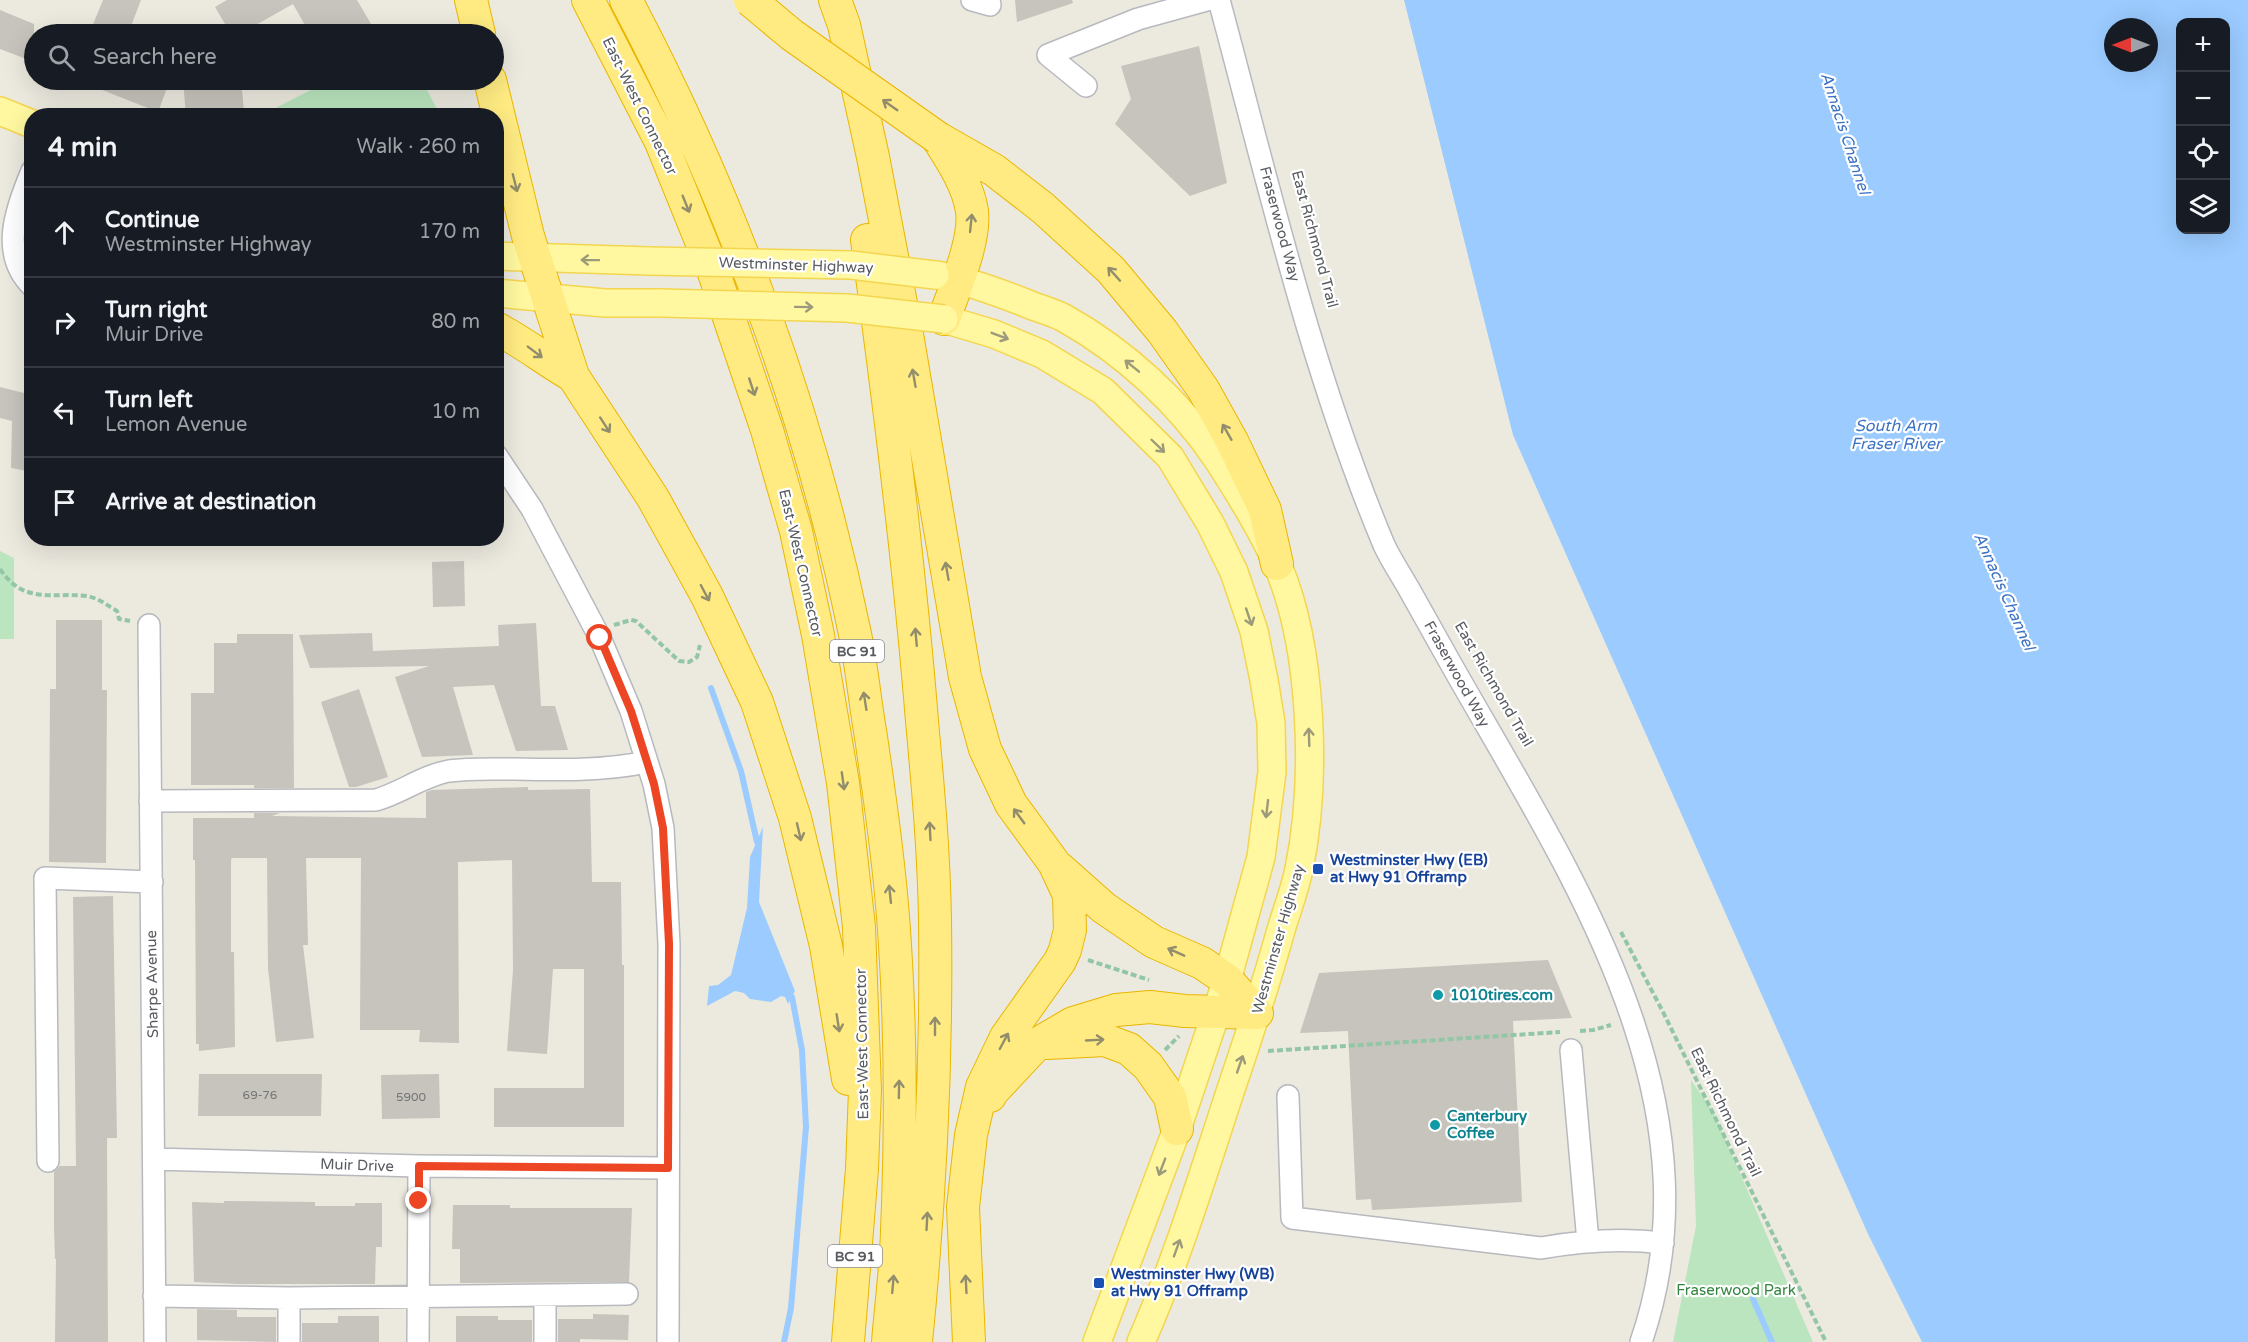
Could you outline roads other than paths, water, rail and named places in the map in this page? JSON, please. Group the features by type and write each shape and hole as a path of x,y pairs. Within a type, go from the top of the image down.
{"highway":[{"path":"471,0 477,24"},
{"name":"East-West Connector","path":"588,0 661,142 714,273 766,430 796,531 818,635 841,771 859,927 865,1090 862,1169 848,1342"},
{"name":"BC 91","path":"626,0 657,58 741,249 794,404 826,511 855,636 878,786 895,942 900,1074 897,1233 888,1342"},
{"path":"750,0 792,35 938,138 994,170 1043,208 1111,270 1162,331 1203,389 1232,441 1265,510 1278,564"},
{"path":"824,0 866,232 895,445 927,775 935,918 934,1065 926,1236 916,1342"},
{"path":"835,0 844,25 875,168 908,340 965,676 985,749 1006,795 1054,863 1069,895 1070,930 1065,950 1060,961 1006,1037 982,1087 970,1135 963,1207 969,1342"},
{"path":"492,90 494,108"},
{"path":"938,138 961,177 972,211 965,257 946,277 944,319"},
{"path":"504,155 573,376 652,498 707,596 757,702 795,818 826,946 862,1169"},
{"path":"504,332 573,376"},
{"path":"1054,863 1104,908 1124,922 1154,942 1202,963 1227,981 1257,1013"},
{"path":"970,1135 993,1091 1037,1044 1073,1023 1116,1010 1150,1007 1216,1013 1257,1013"},
{"path":"1037,1044 1105,1040 1128,1049 1148,1066 1170,1097 1177,1129"}],"main road":[{"path":"0,111 24,121"},
{"name":"Westminster Highway","path":"504,256 851,265 946,277 1004,294 1063,318 1112,350 1158,388 1201,435 1236,489 1278,564 1290,599 1303,665 1309,739 1307,806 1299,869 1257,1013 1194,1201 1154,1314 1141,1342"},
{"path":"504,294 605,303 847,308 944,319 994,334 1042,354 1102,392 1170,457 1210,523 1234,572 1254,631 1264,680 1270,723 1272,772 1261,857 1227,981 1177,1129 1097,1342"}],"street":[{"path":"972,0 990,5 989,0"},
{"path":"1086,86 1048,55 1138,19 1207,0"},
{"name":"Fraserwood Way","path":"1219,0 1323,382 1386,548 1583,898 1632,1017 1646,1060 1656,1103 1665,1170 1663,1243 1658,1282 1641,1342"},
{"path":"24,192 7,237 9,257 19,276 24,280"},
{"path":"504,467 532,509 600,638 631,711 647,762 663,828 669,944 668,1342"},
{"name":"Sharpe Avenue","path":"149,625 155,1342"},
{"path":"150,801 376,800 394,795 425,778 448,771 602,769 647,762"},
{"path":"48,1161 45,879 152,882"},
{"path":"1570,1050 1588,1242"},
{"path":"1288,1096 1292,1218 1541,1248 1588,1242 1663,1243"},
{"name":"Muir Drive","path":"154,1159 419,1166 668,1168"},
{"path":"418,1342 419,1166"},
{"path":"154,1296 290,1298 627,1294"},
{"path":"545,1296 545,1342"},
{"path":"289,1342 290,1298"}],"water":[{"name":"South Arm Fraser River","path":"1404,0 2248,0 2248,1342 1922,1342 1868,1234 1513,435"},
{"path":"763,827 759,902 795,991 788,1004 785,997 781,996 771,1002 750,999 744,993 735,991 707,1006 709,986 718,985 731,975 747,908 750,857"}],"waterway":[{"path":"711,688 741,771 757,842"},
{"path":"784,1342 791,1308 806,1127 802,1050 792,997"},
{"path":"1753,1299 1772,1342"}],"place":[{"name":"Westminster Hwy (EB) at Hwy 91 Offramp","path":"1318,869"},
{"name":"1010tires.com","path":"1438,995"},
{"name":"Canterbury Coffee","path":"1435,1125"},
{"name":"Westminster Hwy (WB) at Hwy 91 Offramp","path":"1099,1283"}],"water label":[{"name":"Annacis Channel","path":"1846,133"},
{"name":"Annacis Channel","path":"2005,591"}],"park label":[{"name":"Fraserwood Park","path":"1736,1290"}]}
